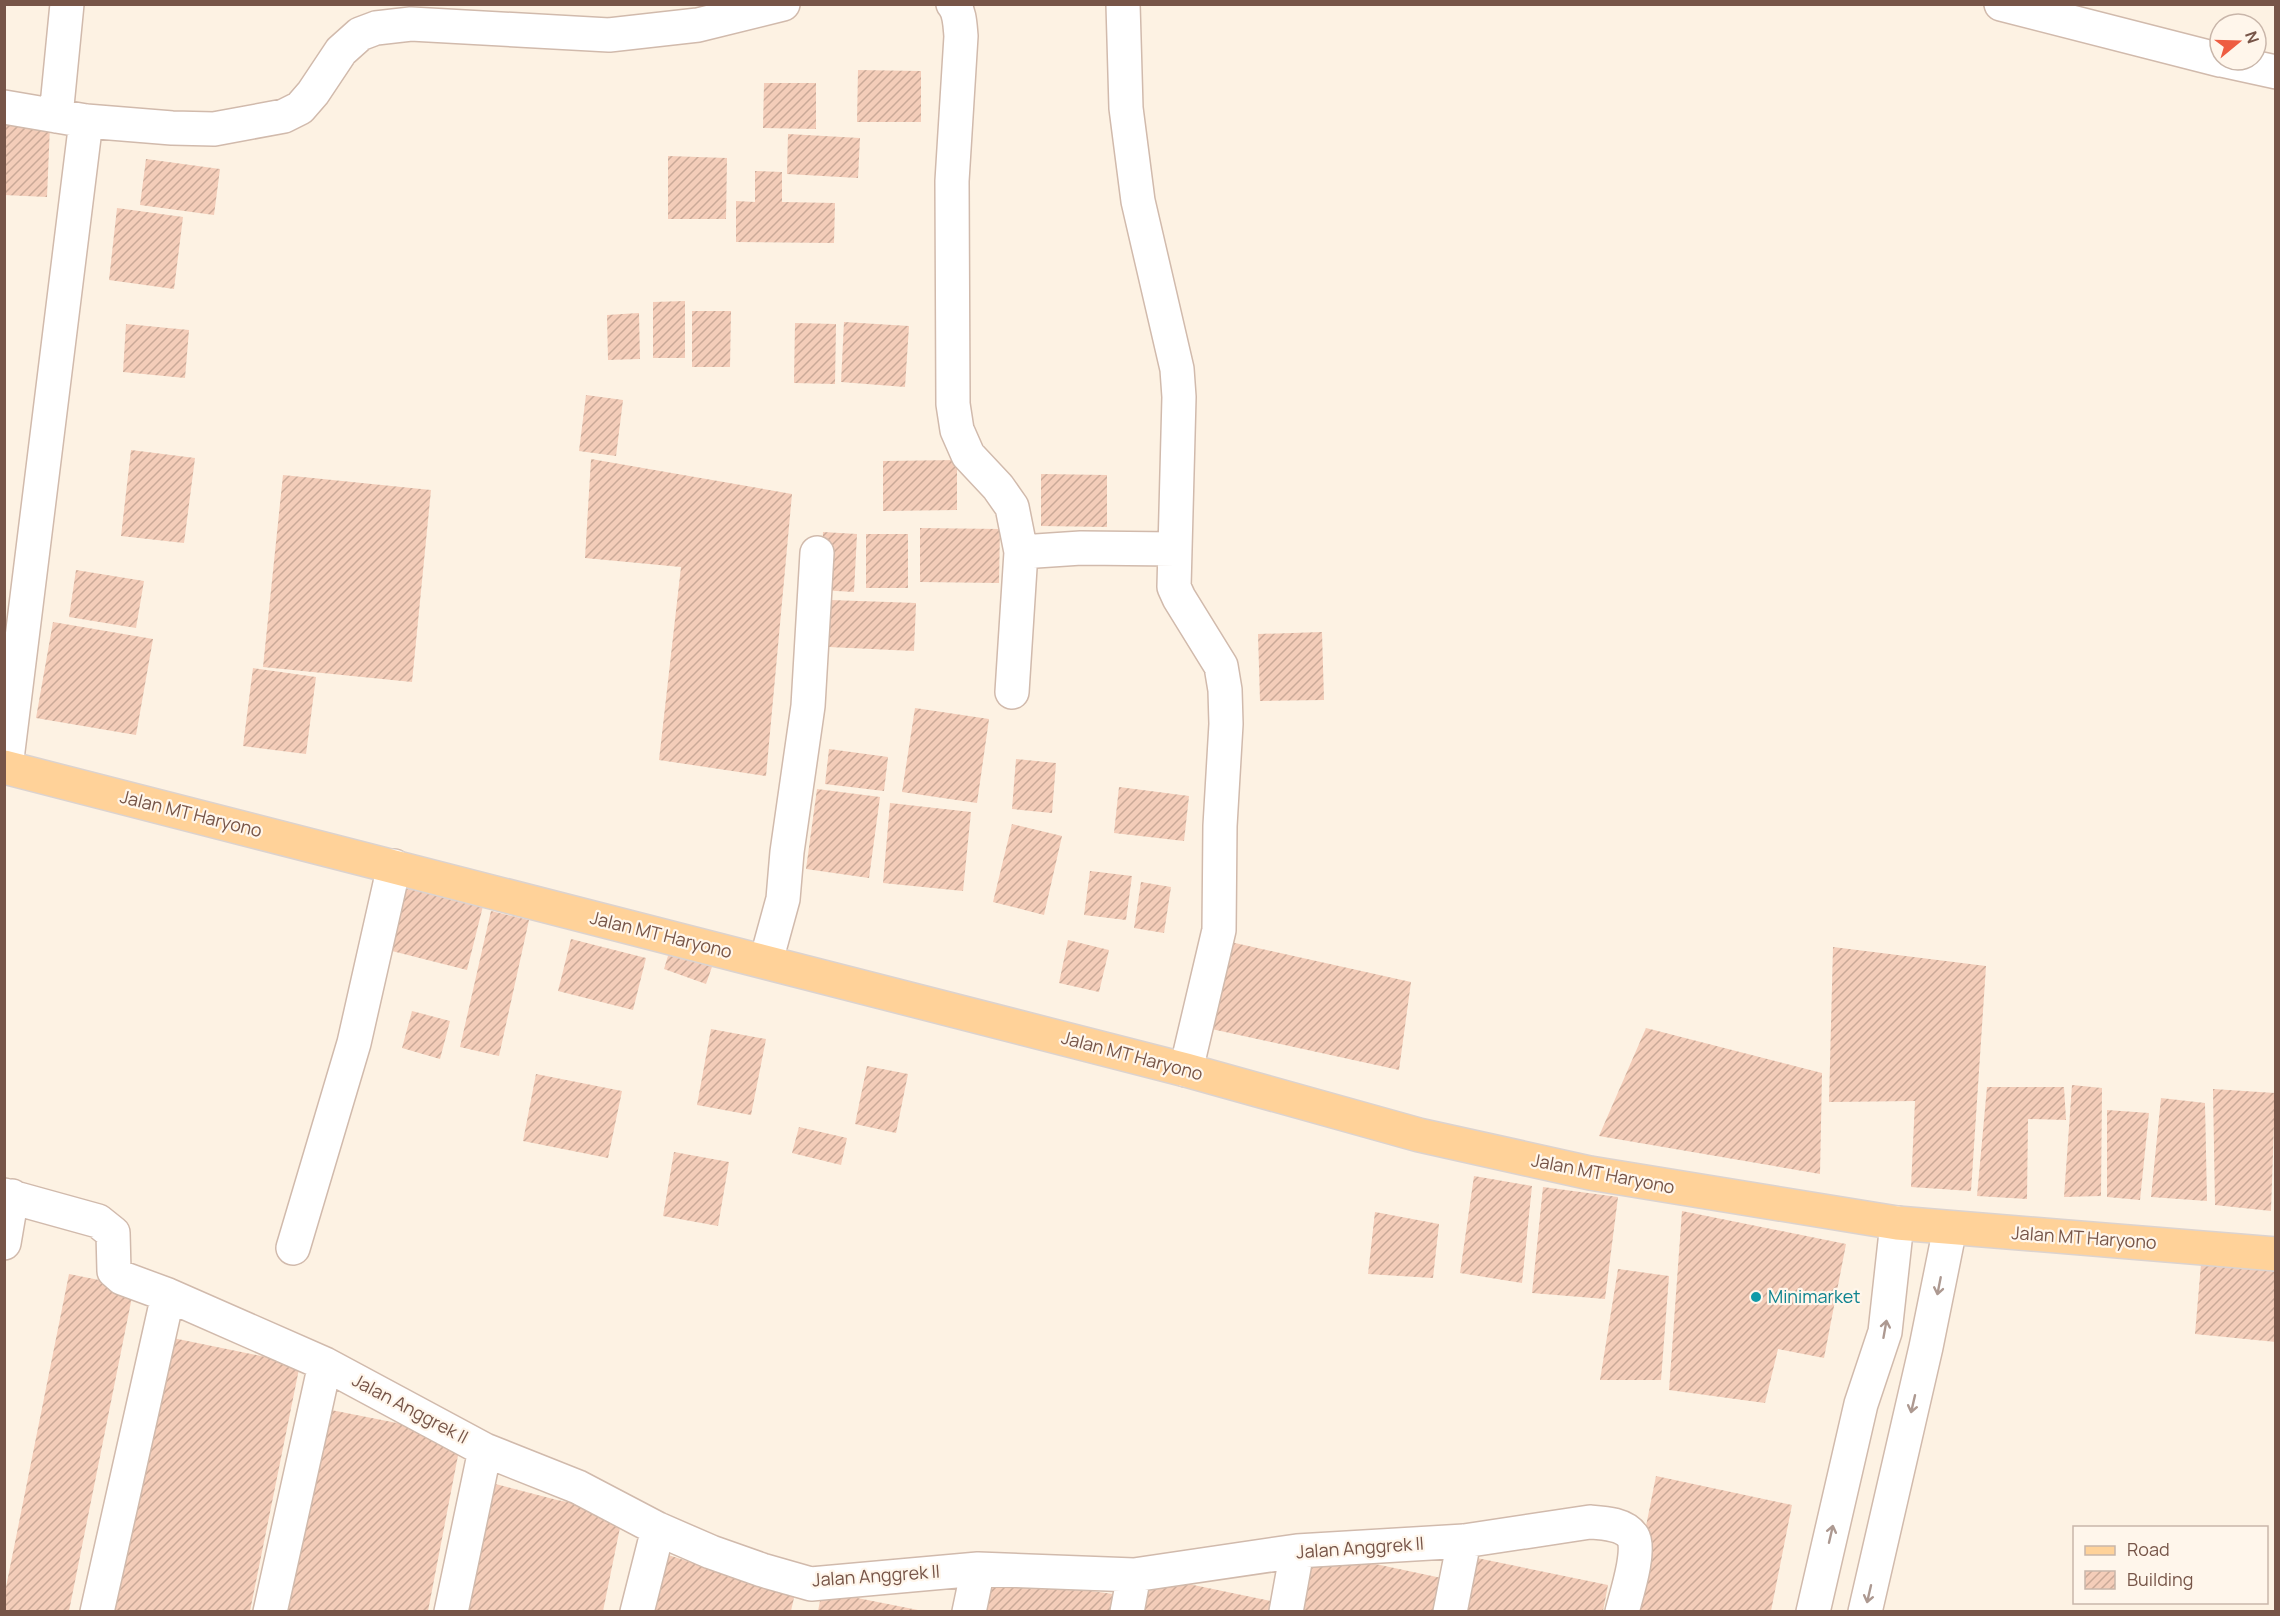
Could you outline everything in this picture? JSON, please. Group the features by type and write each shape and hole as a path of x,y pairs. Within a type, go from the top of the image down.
{"main road":[{"name":"Jalan MT Haryono","path":"5,767 1186,1070 1419,1135 1590,1173 1897,1223 2276,1254"}],"street":[{"path":"5,767 71,118 67,4"},
{"path":"4,107 71,118 172,128 214,129 284,116 300,108 341,51 360,34 376,28 411,24 609,35 698,25 783,4"},
{"path":"952,4 956,7 961,36 952,181 953,404 957,430 968,455 998,487 1012,507 1021,552 1012,692"},
{"path":"1123,4 1126,108 1138,201 1177,369 1179,398 1174,587 1221,666 1226,690 1220,826 1219,930 1186,1070"},
{"path":"2001,4 2208,57"},
{"path":"1021,552 1081,548 1175,549"},
{"path":"766,962 783,899 786,852 808,706 817,553"},
{"path":"293,1248 354,1043 394,866"},
{"path":"4,1243 8,1196"},
{"name":"Jalan Anggrek II","path":"8,1196 98,1221 113,1233 114,1271 118,1276 168,1295 325,1364 485,1450 578,1487 711,1552 762,1570 808,1598 978,1569 1134,1575 1297,1551 1464,1541 1590,1522 1610,1523 1631,1534 1635,1540 1635,1551 1622,1611"},
{"path":"1813,1611 1861,1404 1885,1332 1897,1223"},
{"path":"1865,1611 1926,1347 1950,1228"},
{"path":"97,1611 168,1295"},
{"path":"270,1611 325,1364"},
{"path":"451,1611 485,1450"},
{"path":"637,1611 658,1528"},
{"path":"1450,1611 1464,1541"},
{"path":"1286,1611 1297,1551"},
{"path":"969,1611 978,1569"},
{"path":"1126,1611 1134,1575"}],"building":[{"path":"858,70 921,71 921,122 857,122"},
{"path":"764,83 816,83 816,129 763,128"},
{"path":"4,124 50,126 47,197 4,195"},
{"path":"788,134 860,138 858,178 787,174"},
{"path":"668,156 727,158 726,219 668,219"},
{"path":"146,159 220,169 214,215 140,205"},
{"path":"755,171 782,172 782,202 835,203 834,243 736,242 736,201 755,202"},
{"path":"117,208 183,217 174,289 109,280"},
{"path":"685,301 685,358 653,358 653,302"},
{"path":"692,311 731,311 730,367 692,367"},
{"path":"639,313 640,359 608,360 607,315"},
{"path":"844,322 909,326 905,387 841,382"},
{"path":"795,323 836,324 835,384 794,383"},
{"path":"126,324 189,330 185,378 123,372"},
{"path":"586,395 623,400 616,456 579,451"},
{"path":"131,450 195,458 184,543 121,536"},
{"path":"591,459 792,494 766,776 659,760 681,567 585,558"},
{"path":"957,460 957,510 883,511 883,461"},
{"path":"1041,474 1107,475 1107,527 1041,526"},
{"path":"283,475 431,490 412,682 263,667"},
{"path":"920,528 1000,529 999,583 920,582"},
{"path":"823,532 857,534 854,592 820,590"},
{"path":"866,534 908,534 908,588 866,588"},
{"path":"76,570 144,581 136,628 69,617"},
{"path":"831,600 916,603 914,651 829,647"},
{"path":"53,622 153,639 136,735 36,718"},
{"path":"1322,632 1324,700 1260,701 1258,634"},
{"path":"253,668 316,677 306,754 243,746"},
{"path":"915,708 989,719 977,803 902,792"},
{"path":"829,749 888,757 884,791 825,784"},
{"path":"1016,759 1056,763 1052,813 1012,809"},
{"path":"1119,787 1189,796 1184,841 1114,833"},
{"path":"817,789 880,797 869,878 806,869"},
{"path":"890,803 971,812 963,891 883,883"},
{"path":"1012,824 1062,836 1044,915 993,902"},
{"path":"1090,871 1132,876 1126,920 1084,915"},
{"path":"1141,882 1171,887 1164,933 1134,928"},
{"path":"404,885 483,906 467,970 388,950"},
{"path":"491,911 529,920 499,1056 460,1047"},
{"path":"571,939 646,958 633,1010 558,991"},
{"path":"1068,940 1109,950 1099,992 1059,983"},
{"path":"1226,941 1411,982 1399,1070 1207,1028"},
{"path":"671,946 714,961 706,984 664,969"},
{"path":"1833,947 1986,966 1971,1191 1911,1187 1915,1101 1829,1102"},
{"path":"412,1011 450,1021 440,1059 402,1048"},
{"path":"1646,1028 1822,1073 1820,1174 1599,1136"},
{"path":"711,1029 766,1039 751,1115 697,1105"},
{"path":"867,1066 908,1074 896,1133 855,1124"},
{"path":"536,1074 622,1091 608,1158 523,1141"},
{"path":"2072,1085 2102,1088 2101,1196 2064,1197"},
{"path":"1987,1087 2064,1087 2066,1120 2028,1119 2027,1199 1977,1196"},
{"path":"2213,1089 2275,1093 2271,1211 2215,1205"},
{"path":"2161,1098 2205,1103 2207,1201 2151,1197"},
{"path":"2107,1110 2149,1113 2140,1200 2107,1197"},
{"path":"799,1127 847,1138 841,1165 792,1153"},
{"path":"674,1152 729,1162 718,1226 663,1216"},
{"path":"1474,1176 1532,1186 1522,1283 1460,1273"},
{"path":"1543,1187 1618,1197 1605,1299 1532,1293"},
{"name":"Minimarket","path":"1682,1211 1846,1244 1824,1358 1778,1349 1765,1403 1669,1390"},
{"path":"1375,1212 1439,1224 1433,1278 1368,1274"},
{"path":"2201,1264 2276,1269 2276,1342 2195,1334"},
{"path":"1618,1269 1669,1276 1661,1380 1600,1380"},
{"path":"69,1274 134,1287 69,1611 4,1611 4,1597"},
{"path":"163,1336 300,1364 250,1611 108,1611"},
{"path":"326,1409 397,1423 461,1440 428,1611 286,1611"},
{"path":"1656,1476 1792,1505 1771,1611 1629,1611"},
{"path":"488,1482 557,1500 623,1513 603,1611 461,1611"},
{"path":"1314,1551 1451,1580 1444,1611 1302,1611"},
{"path":"662,1553 731,1575 796,1589 791,1611 648,1611"},
{"path":"1472,1557 1608,1585 1603,1611 1461,1611"},
{"path":"985,1571 1056,1586 1120,1595 1117,1611 976,1611"},
{"path":"1145,1575 1281,1603 1279,1611 1138,1611"},
{"path":"822,1591 918,1610 918,1611 818,1611"}],"place":[{"name":"Minimarket","path":"1756,1297"}]}
